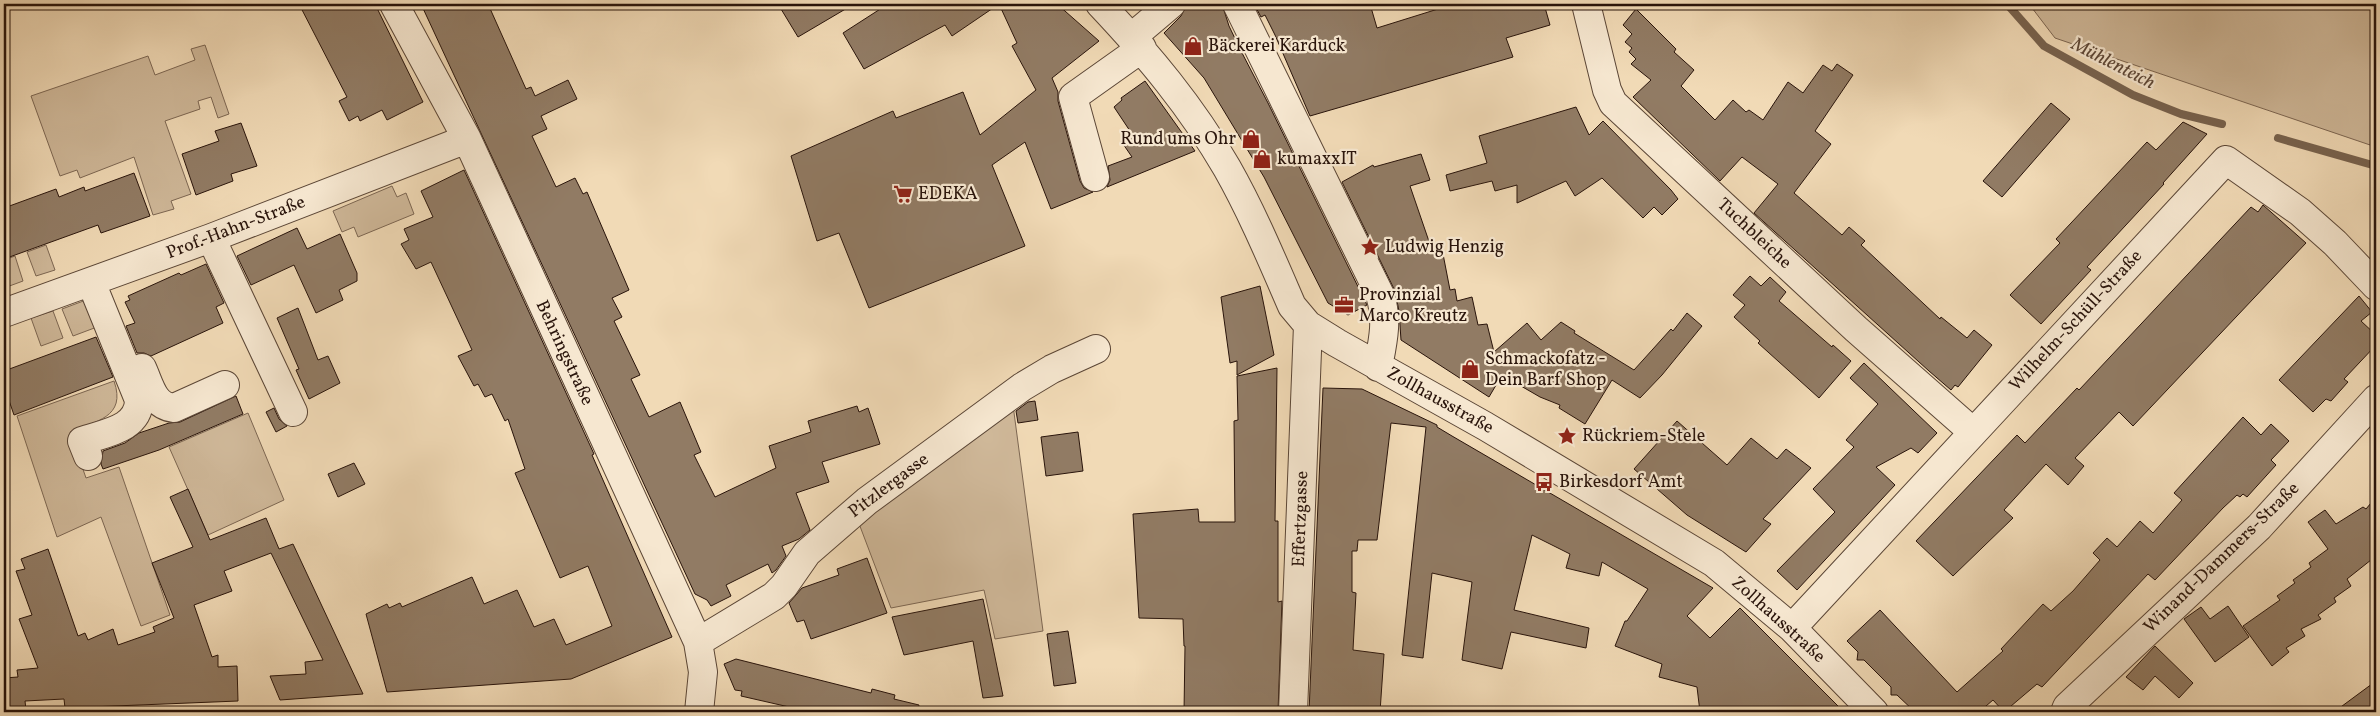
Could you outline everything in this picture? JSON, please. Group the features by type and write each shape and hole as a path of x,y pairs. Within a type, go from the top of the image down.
{"street":[{"name":"Behringstraße","path":"394,4 467,139 698,642 703,672 699,712"},
{"name":"Zollhausstraße","path":"1100,4 1137,42 1181,97 1224,164 1292,306 1308,325 1378,367 1485,426 1714,563 1792,628 1874,712"},
{"path":"1095,177 1073,97 1137,42 1171,4"},
{"path":"1237,4 1380,295 1386,312 1386,330 1378,367"},
{"name":"Tuchbleiche","path":"1586,4 1607,90 1613,103 1856,329 1973,432"},
{"name":"Prof.-Hahn-Straße","path":"4,313 211,238 467,139"},
{"name":"Wilhelm-Schüll-Straße","path":"1792,628 2226,160 2300,212 2335,243 2376,286"},
{"path":"211,238 292,412"},
{"path":"97,279 156,401 164,407 174,408 225,385"},
{"path":"88,456 82,441 126,426 135,418 139,410 139,400 97,279"},
{"name":"Effertzgasse","path":"1293,712 1308,325"},
{"name":"Pitzlergasse","path":"698,642 774,596 784,586 807,552 867,501 1022,387 1052,369 1096,348"},
{"name":"Winand-Dammers-Straße","path":"2065,712 2067,707 2258,526 2376,399"}],"shaded area":[{"path":"2029,4 2376,4 2376,147 2055,38"},
{"path":"205,45 229,114 218,118 211,97 198,101 200,109 165,121 191,194 171,201 174,209 153,215 134,157 80,178 77,170 60,176 31,96 148,56 155,75 195,60 191,49"},
{"path":"392,186 397,197 406,193 414,214 358,237 354,227 342,232 333,211"},
{"path":"46,245 55,270 36,276 27,252"},
{"path":"15,256 23,281 4,288 4,260"},
{"path":"86,300 97,327 73,336 62,309"},
{"path":"53,311 63,338 41,346 31,318"},
{"path":"114,381 117,393 116,403 112,410 98,421 70,432 86,478 119,467 170,615 141,626 101,517 57,537 17,416"},
{"path":"1013,405 1043,631 995,639 984,590 891,608 858,521"},
{"path":"248,413 284,500 208,535 169,447"}],"building":[{"path":"299,4 375,4 423,102 387,120 382,110 360,121 358,116 349,121 339,101 347,97"},
{"path":"421,4 488,4 526,89 531,87 535,96 568,80 577,99 541,116 547,129 532,136 556,187 575,178 583,194 587,192 629,290 612,298 622,317 614,321 640,375 631,379 649,417 680,402 701,452 694,455 715,497 776,468 769,446 811,432 808,421 857,406 859,412 868,408 880,444 822,462 829,482 796,493 810,530 799,539 782,546 786,556 772,573 768,564 726,585 731,596 711,606 707,600 695,594"},
{"path":"778,4 854,4 798,37"},
{"path":"888,4 999,4 952,36 945,25 864,69 843,33"},
{"name":"EDEKA","path":"999,4 1057,4 1099,41 1052,78 1058,92 1058,101 1080,181 1084,188 1093,192 1051,209 1025,142 992,165 1025,246 869,308 839,233 817,241 791,156 893,111 896,118 963,92 980,135 1036,90 1012,46 1017,43"},
{"path":"1187,4 1222,4 1229,26 1241,51 1367,305 1348,315 1328,303 1264,177 1204,78 1164,33 1181,16"},
{"path":"1254,4 1370,4 1377,28 1454,4 1544,4 1550,25 1506,38 1513,57 1310,116 1265,15 1261,17"},
{"path":"1636,9 1676,49 1674,52 1694,70 1681,86 1715,120 1733,100 1746,112 1749,110 1763,120 1788,82 1803,93 1823,65 1832,71 1837,64 1853,75 1815,131 1831,144 1794,193 1842,235 1849,227 1865,241 1861,245 1940,319 1941,317 1967,338 1974,330 1992,345 1958,387 1955,385 1951,390 1754,213 1778,184 1742,157 1720,181 1633,97 1651,80 1631,64 1636,59 1629,52 1632,48 1625,42 1632,34 1623,25"},
{"path":"1145,81 1195,151 1107,187 1110,180 1108,166 1132,157 1121,141 1132,134 1114,107 1122,100 1121,98"},
{"path":"2051,103 2070,119 2002,197 1983,181"},
{"path":"1576,107 1589,135 1603,121 1671,190 1678,199 1662,215 1654,207 1643,218 1602,178 1575,196 1566,181 1517,203 1517,185 1495,191 1492,181 1450,191 1446,175 1487,163 1479,136"},
{"path":"2183,122 2207,134 2164,184 2087,267 2091,270 2041,324 2010,295 2060,243 2056,239 2147,142 2156,150"},
{"path":"241,123 257,166 231,174 233,181 196,195 182,154 219,141 215,131"},
{"path":"1421,154 1430,180 1410,186 1434,256 1443,254 1450,290 1455,289 1457,301 1472,297 1478,325 1487,324 1494,352 1527,323 1541,340 1561,322 1575,331 1574,333 1634,370 1671,329 1673,331 1687,313 1702,326 1662,375 1640,398 1612,380 1585,424 1559,408 1560,405 1540,397 1502,375 1489,397 1401,340 1399,311 1395,291 1342,182 1373,165 1374,167"},
{"path":"464,170 594,454 592,455 672,637 571,679 387,692 366,614 387,604 389,608 400,603 402,607 472,577 484,604 517,590 534,627 554,619 566,645 612,626 588,566 560,578 515,473 525,469 508,419 505,421 492,394 485,397 478,384 474,386 458,356 472,350 431,262 416,269 401,244 409,240 404,229 433,217 421,191"},
{"path":"134,173 150,216 101,233 98,225 4,259 4,208 56,189 59,197 84,187 85,191"},
{"path":"2263,205 2306,243 2133,426 2119,412 2075,458 2084,466 2068,485 2046,464 2004,510 2013,518 1953,576 1916,541 2017,435 2025,443 2077,388 2079,390 2251,207 2258,212"},
{"path":"297,228 307,249 340,234 357,273 357,281 339,290 343,300 316,313 294,265 251,285 237,256"},
{"path":"206,264 224,303 216,307 223,323 151,356 137,353 126,326 135,323 125,302 130,300 128,296 179,273 181,275"},
{"path":"1750,276 1761,286 1770,277 1786,292 1779,301 1851,361 1819,398 1758,343 1760,341 1734,317 1745,305 1733,295"},
{"path":"1260,286 1274,355 1237,375 1237,361 1230,363 1221,297"},
{"path":"2359,296 2372,312 2361,321 2376,335 2376,345 2344,379 2348,382 2331,401 2326,399 2313,412 2279,380"},
{"path":"298,308 318,360 328,356 340,383 309,399 296,370 299,369 277,318"},
{"path":"96,337 113,377 14,415 4,386 4,371"},
{"path":"1864,363 1937,433 1918,453 1911,448 1876,467 1895,485 1797,590 1777,571 1835,512 1813,489 1854,447 1846,440 1878,404 1850,378"},
{"path":"1277,368 1275,521 1278,521 1278,602 1282,601 1278,712 1184,712 1185,646 1183,619 1139,618 1133,514 1198,509 1199,522 1235,522 1234,421 1238,420 1237,376"},
{"path":"1323,388 1362,389 1437,425 1437,427 1452,436 1713,588 1687,616 1710,638 1740,608 1844,712 1700,712 1697,687 1659,677 1662,664 1615,646 1625,621 1627,621 1648,589 1602,562 1599,576 1566,568 1570,554 1532,535 1514,610 1589,628 1586,648 1511,632 1502,669 1462,660 1472,582 1432,573 1423,658 1402,655 1426,427 1391,423 1377,540 1358,540 1357,551 1352,551 1352,592 1356,593 1353,650 1384,654 1380,712 1309,712"},
{"path":"236,396 243,414 159,450 103,469 101,464 103,451 125,443 139,433 169,423 180,422"},
{"path":"1035,401 1038,420 1018,423 1016,411 1028,402"},
{"path":"274,408 279,419 287,426 276,432 266,412"},
{"path":"2243,417 2261,435 2271,424 2289,441 2271,460 2276,465 2247,497 2243,494 2240,497 2237,495 2223,508 2155,580 2148,574 2042,687 2037,684 2004,712 1993,700 1979,712 1915,712 1897,695 1891,695 1891,687 1864,660 1857,660 1858,652 1847,641 1880,610 1957,692 2003,651 2001,649 2043,604 2051,611 2073,591 2100,560 2093,553 2107,538 2117,547 2140,521 2153,533 2182,500 2174,493"},
{"path":"1677,421 1727,465 1751,438 1777,459 1786,449 1811,468 1763,519 1771,524 1746,552 1687,515 1634,469"},
{"path":"1078,432 1083,471 1046,476 1041,437"},
{"path":"354,463 365,484 338,497 328,474"},
{"path":"188,489 210,540 266,518 279,549 293,544 363,694 280,700 270,676 306,674 305,662 323,660 271,553 224,571 232,591 194,605 212,657 218,655 218,667 237,666 238,701 65,708 64,699 25,701 26,710 4,711 4,678 18,677 17,670 38,668 19,619 32,615 16,571 25,569 21,559 48,549 78,636 85,633 88,640 113,629 118,645 155,632 153,627 174,618 152,563 193,547 170,497"},
{"path":"2376,497 2376,556 2347,579 2351,586 2334,598 2336,602 2318,615 2321,619 2301,629 2305,636 2286,648 2289,652 2272,666 2243,626 2280,600 2277,596 2295,583 2293,580 2311,567 2309,563 2328,549 2308,522 2325,510 2336,524 2363,507 2366,509"},
{"path":"867,558 887,613 811,639 804,620 797,622 789,603 802,588 839,575 837,569"},
{"path":"983,599 1003,696 983,698 973,641 904,655 892,617"},
{"path":"2228,606 2249,637 2215,662 2184,619 2201,607 2210,619"},
{"path":"1068,631 1076,683 1054,686 1047,634"},
{"path":"2155,646 2193,683 2179,698 2155,676 2143,690 2126,677"},
{"path":"736,659 871,693 872,689 895,695 894,699 919,705 918,712 811,712 741,696 742,691 735,690 724,664"},
{"path":"2376,681 2376,712 2334,712"}],"waterway":[{"name":"Mühlenteich","path":"2007,4 2044,46 2133,95 2181,114 2222,124"},
{"name":"Mühlenteich","path":"2278,138 2376,166"}],"place":[{"name":"Bäckerei Karduck","path":"1193,46"},
{"name":"Rund ums Ohr","path":"1251,139"},
{"name":"kumaxxIT","path":"1262,159"},
{"name":"EDEKA","path":"903,194"},
{"name":"Ludwig Henzig","path":"1370,247"},
{"name":"Provinzial Marco Kreutz","path":"1344,305"},
{"name":"Schmackofatz - Dein Barf Shop","path":"1470,369"},
{"name":"Rückriem-Stele","path":"1567,436"},
{"name":"Birkesdorf Amt","path":"1544,482"}]}
